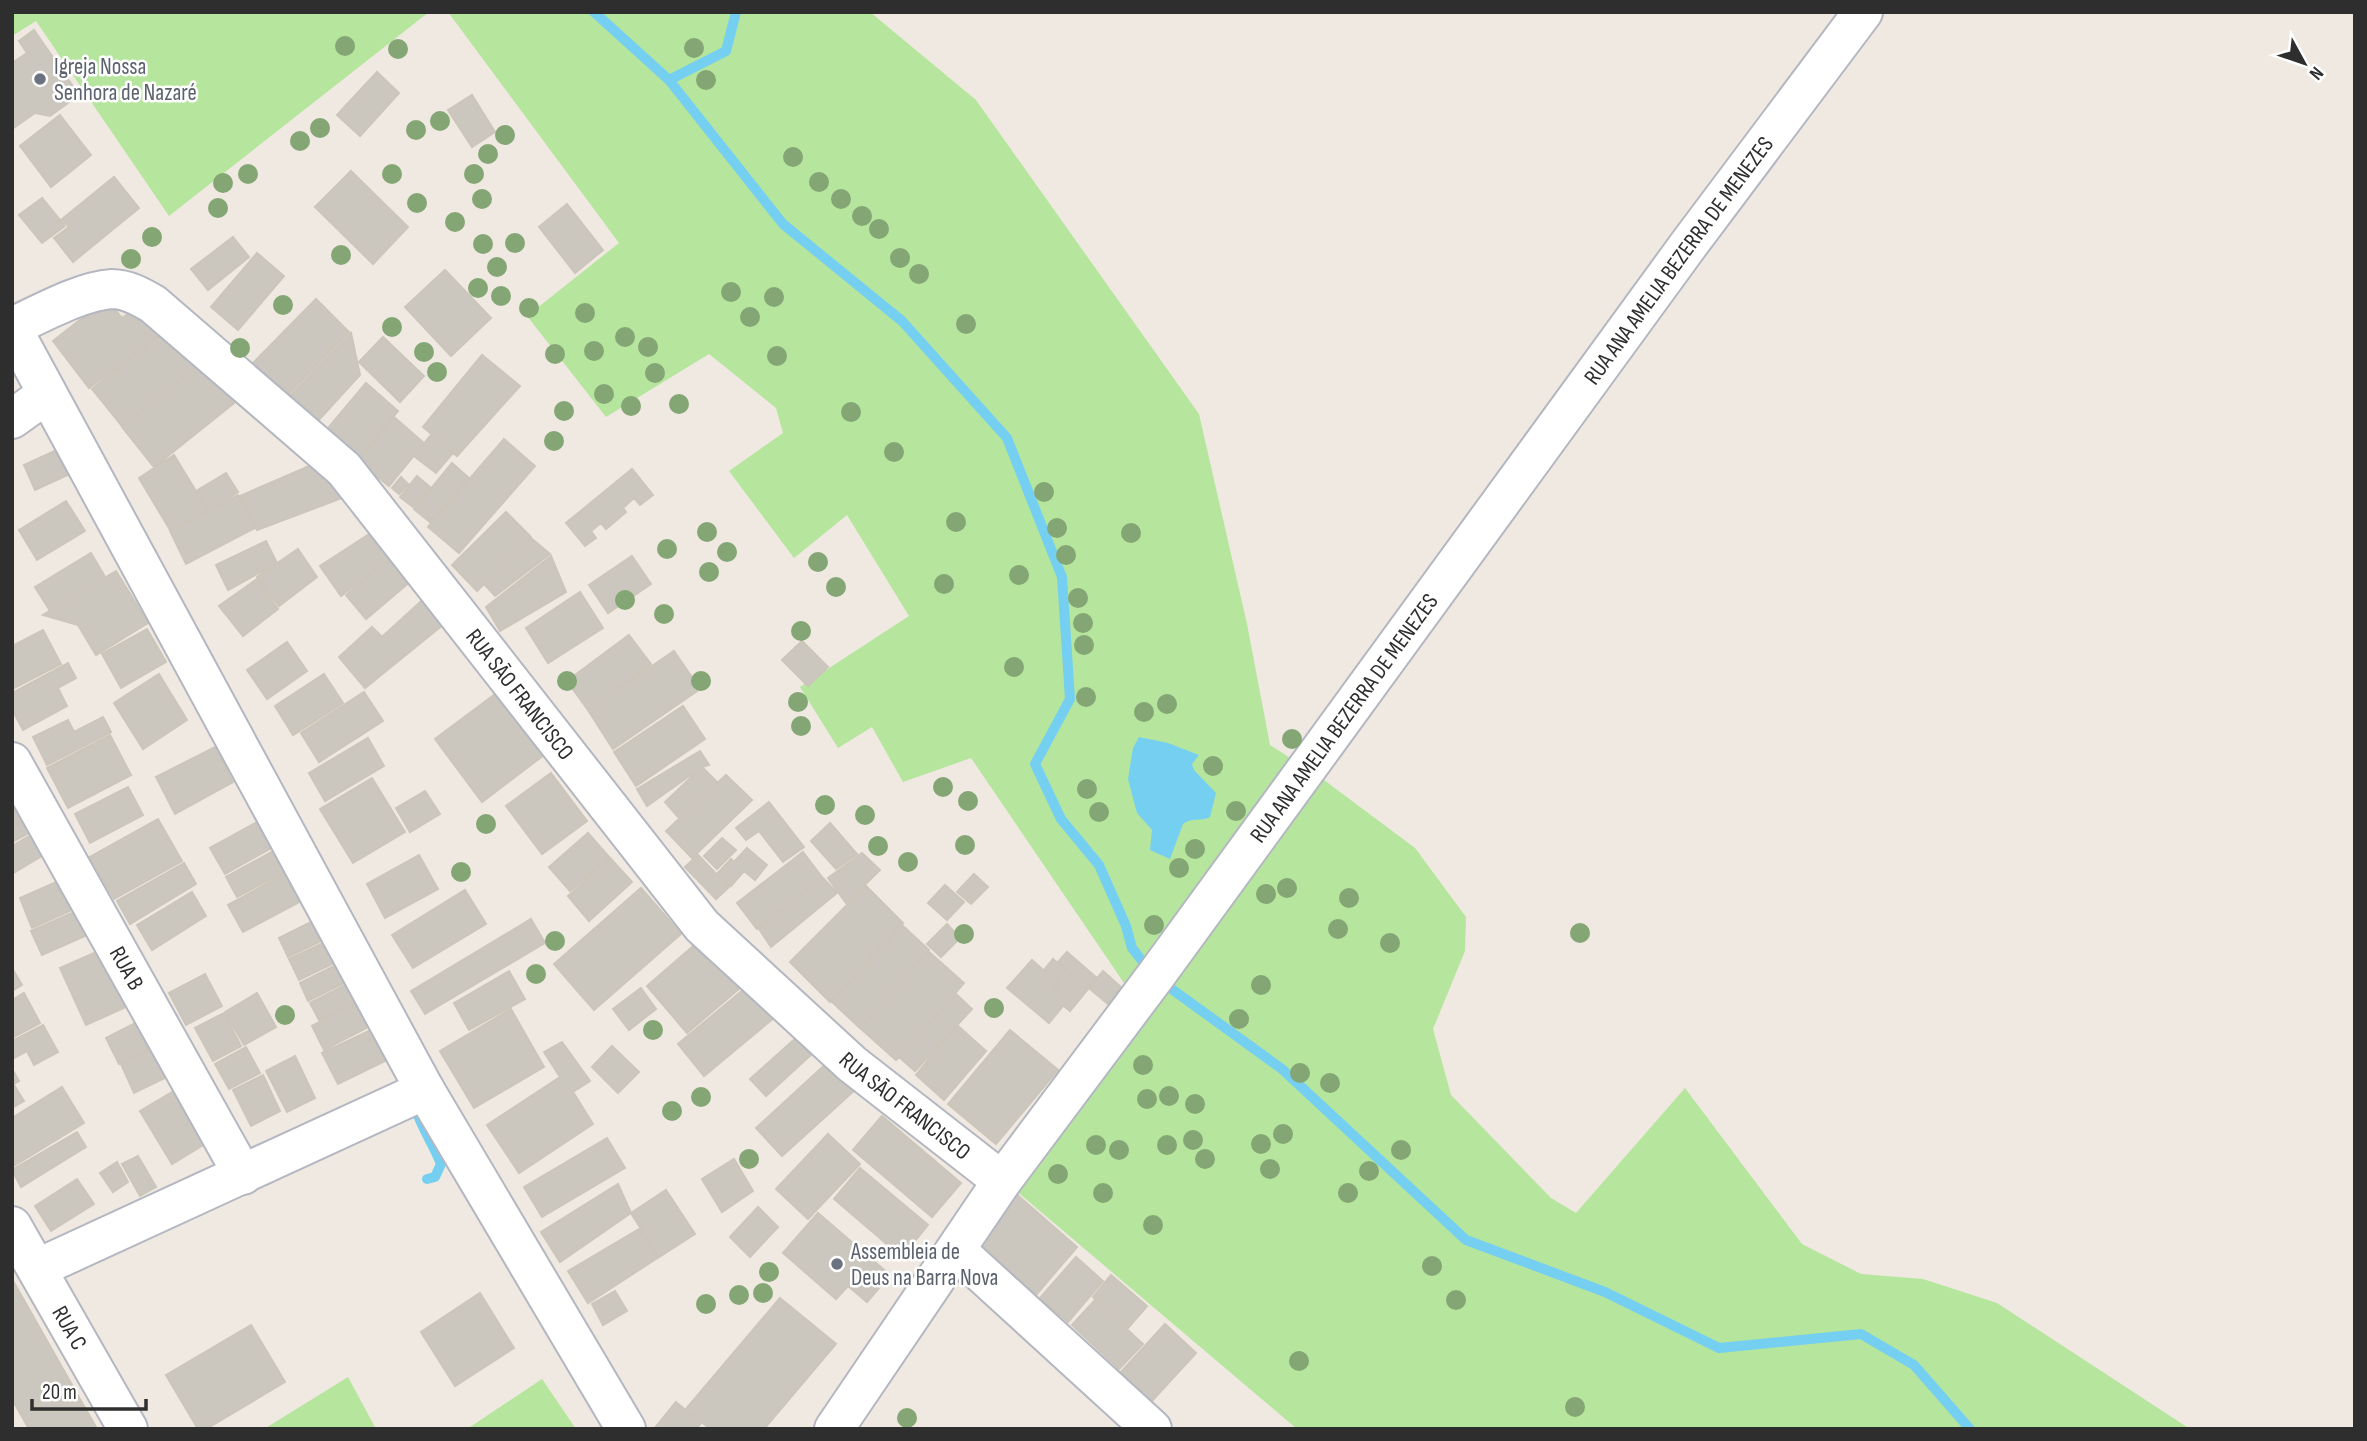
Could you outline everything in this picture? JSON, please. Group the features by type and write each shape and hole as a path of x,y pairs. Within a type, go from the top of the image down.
{"street":[{"name":"RUA ANA AMELIA BEZERRA DE MENEZES","path":"834,1429 1002,1181 1166,962 1689,244 1863,12"},
{"name":"RUA SÃO FRANCISCO","path":"12,328 71,300 112,289 134,293 153,304 344,470 702,926 852,1064 1002,1181"},
{"path":"12,328 425,1090 626,1429"},
{"path":"12,419 47,394"},
{"name":"RUA B","path":"12,762 243,1175"},
{"path":"38,1268 425,1090"},
{"name":"RUA C","path":"12,1226 128,1429"},
{"path":"956,1250 1152,1429"}],"green space":[{"path":"12,12 429,12 169,216 36,21 12,36"},
{"path":"448,12 870,12 976,100 1199,414 1247,624 1270,745 1320,777 1415,848 1466,917 1465,951 1433,1029 1451,1095 1551,1198 1576,1213 1685,1088 1802,1244 1861,1274 1923,1279 1997,1303 2190,1429 1297,1429 1014,1189 1141,1008 971,758 903,782 872,727 838,748 800,687 909,616 847,515 794,558 729,471 783,433 776,408 709,354 606,417 527,316 619,243"},
{"path":"348,1377 376,1429 264,1429"},
{"path":"542,1379 576,1429 467,1429"}],"water":[{"path":"1139,737 1168,743 1199,755 1192,764 1194,770 1216,793 1210,817 1183,824 1170,859 1150,850 1152,830 1137,813 1128,779 1133,748"}],"building":[{"name":"Igreja Nossa Senhora de Nazaré","path":"34,30 79,95 50,116 35,113 12,129 12,63 27,53 19,41"},
{"path":"377,72 399,93 360,136 337,115"},
{"path":"472,95 495,132 472,147 448,110"},
{"path":"60,115 91,155 51,187 20,146"},
{"path":"351,171 408,227 373,264 315,207"},
{"path":"114,177 139,208 73,262 54,238 69,227 62,219"},
{"path":"42,198 65,226 42,243 19,215"},
{"path":"567,204 603,250 575,273 539,227"},
{"path":"233,237 249,257 208,290 191,269"},
{"path":"257,253 284,276 238,330 211,307"},
{"path":"445,270 491,318 451,356 405,307"},
{"path":"107,299 122,318 137,307 163,332 89,388 53,341"},
{"path":"316,299 349,332 281,402 247,369"},
{"path":"164,332 195,367 122,426 92,389"},
{"path":"351,333 360,375 316,423 290,396"},
{"path":"383,337 424,376 400,402 359,362"},
{"path":"482,355 520,386 457,456 423,427"},
{"path":"201,363 234,403 154,467 122,427"},
{"path":"366,383 398,411 356,461 323,434"},
{"path":"394,417 424,443 389,486 358,461"},
{"path":"431,435 453,453 436,473 414,456"},
{"path":"504,439 535,466 459,553 428,527"},
{"path":"61,448 72,473 35,490 24,465"},
{"path":"174,455 208,511 170,530 139,478"},
{"path":"323,460 342,498 257,530 240,496"},
{"path":"452,463 469,478 430,522 414,509"},
{"path":"632,469 653,495 640,505 634,498 623,508 626,512 606,529 601,523 591,531 596,538 585,546 566,523"},
{"path":"226,473 238,492 208,511 196,491"},
{"path":"417,476 430,487 413,507 400,497"},
{"path":"401,477 408,484 399,494 392,488"},
{"path":"238,495 255,528 186,564 170,531"},
{"path":"66,501 85,531 37,560 19,530"},
{"path":"506,512 531,537 477,591 452,565"},
{"path":"380,527 401,548 341,596 320,566"},
{"path":"531,538 550,554 495,596 484,584"},
{"path":"266,541 277,563 228,590 216,565"},
{"path":"298,549 317,577 279,606 257,577"},
{"path":"91,553 105,577 50,611 35,587"},
{"path":"551,556 566,592 500,631 486,607"},
{"path":"632,556 651,584 608,613 589,585"},
{"path":"390,558 410,582 366,619 346,595"},
{"path":"116,571 148,623 96,655 78,625 43,615"},
{"path":"257,579 278,609 243,636 219,606"},
{"path":"580,592 603,628 548,663 526,628"},
{"path":"429,594 450,619 365,688 339,657 372,627 382,637"},
{"path":"147,629 166,662 121,688 102,654"},
{"path":"43,630 61,664 12,689 12,646"},
{"path":"629,635 651,664 588,710 567,681"},
{"path":"802,641 828,667 808,686 782,660"},
{"path":"287,642 307,671 267,699 247,670"},
{"path":"674,651 700,689 613,749 588,710"},
{"path":"68,663 76,678 58,688 67,706 23,730 12,709 12,693"},
{"path":"159,674 187,720 143,749 114,703"},
{"path":"324,674 343,703 293,735 275,706"},
{"path":"364,692 383,721 319,762 301,733"},
{"path":"498,692 544,755 482,802 435,739"},
{"path":"683,706 705,739 636,786 614,752"},
{"path":"103,717 111,732 47,765 33,737 68,720 74,732"},
{"path":"110,735 131,775 68,808 47,768"},
{"path":"368,738 384,766 325,801 309,773"},
{"path":"215,747 233,782 175,814 156,777"},
{"path":"700,751 709,765 702,767 647,806 637,789"},
{"path":"702,767 717,782 679,818 665,802"},
{"path":"551,773 587,821 542,854 506,806"},
{"path":"726,775 752,800 692,858 666,831"},
{"path":"372,778 405,832 353,863 320,809"},
{"path":"128,787 143,815 90,843 75,814"},
{"path":"425,791 440,814 410,832 396,808"},
{"path":"29,802 42,826 12,842 12,812"},
{"path":"769,802 804,847 783,862 759,831 746,840 736,828"},
{"path":"158,819 182,861 114,899 90,857"},
{"path":"259,821 273,847 225,874 210,848"},
{"path":"830,823 857,854 836,869 811,841"},
{"path":"43,828 55,848 12,874 12,846"},
{"path":"588,833 609,857 570,891 549,867"},
{"path":"722,838 736,850 717,869 704,856"},
{"path":"747,848 767,865 755,880 744,871 731,886 717,874 731,859 734,862"},
{"path":"275,850 286,871 237,897 226,877"},
{"path":"803,852 822,877 757,929 737,903"},
{"path":"862,853 880,870 846,903 828,878"},
{"path":"419,855 438,889 385,918 367,884"},
{"path":"698,855 729,887 716,899 685,867"},
{"path":"610,858 632,882 589,921 568,896"},
{"path":"184,863 196,884 130,924 117,901"},
{"path":"286,873 301,901 243,932 228,905"},
{"path":"974,874 988,887 971,904 957,892"},
{"path":"70,876 83,905 32,928 20,898"},
{"path":"823,878 837,893 771,947 759,929"},
{"path":"945,885 964,902 947,920 928,903"},
{"path":"866,886 903,923 830,1002 790,962"},
{"path":"641,888 681,934 594,1010 554,964"},
{"path":"465,890 486,924 413,968 392,935"},
{"path":"192,892 206,916 152,950 137,925"},
{"path":"83,908 94,932 42,955 31,931"},
{"path":"531,919 545,943 425,1014 411,991"},
{"path":"313,921 323,940 288,957 279,938"},
{"path":"947,924 960,938 941,957 927,944"},
{"path":"902,925 929,950 860,1028 832,1002"},
{"path":"699,941 739,989 687,1033 647,986"},
{"path":"325,942 334,963 299,980 289,959"},
{"path":"112,945 137,1002 86,1025 60,968"},
{"path":"928,951 964,983 896,1060 860,1028"},
{"path":"1067,952 1097,978 1088,988 1058,962"},
{"path":"1053,959 1088,989 1070,1011 1064,1006 1068,1000 1054,989 1059,982 1044,970"},
{"path":"1032,960 1058,983 1053,988 1068,1000 1049,1023 1007,988"},
{"path":"336,965 344,983 308,1001 300,983"},
{"path":"12,968 22,985 12,991"},
{"path":"509,971 525,999 469,1030 454,1003"},
{"path":"1103,971 1122,988 1108,1004 1089,988"},
{"path":"205,974 222,1006 186,1025 169,993"},
{"path":"347,984 356,1001 319,1020 310,1003"},
{"path":"749,985 775,1017 704,1076 678,1044"},
{"path":"641,988 656,1009 629,1030 613,1009"},
{"path":"24,993 40,1023 12,1038 12,1000"},
{"path":"257,993 276,1027 244,1045 225,1012"},
{"path":"956,994 972,1009 915,1071 899,1057"},
{"path":"357,1002 370,1026 324,1050 312,1026"},
{"path":"511,1009 544,1067 474,1108 440,1051"},
{"path":"224,1013 241,1046 213,1061 195,1028"},
{"path":"143,1019 156,1045 119,1064 106,1038"},
{"path":"43,1025 58,1052 34,1065 27,1051 12,1059 12,1041"},
{"path":"957,1025 986,1051 944,1100 916,1075"},
{"path":"373,1029 389,1059 338,1084 322,1053"},
{"path":"1010,1030 1058,1070 996,1144 948,1104"},
{"path":"797,1037 812,1054 766,1096 750,1079"},
{"path":"165,1042 179,1071 134,1093 121,1064"},
{"path":"562,1042 590,1081 573,1092 593,1124 519,1173 487,1125 560,1077 544,1052"},
{"path":"612,1046 639,1072 618,1093 592,1067"},
{"path":"246,1047 260,1073 229,1089 215,1064"},
{"path":"295,1056 315,1098 287,1112 266,1071"},
{"path":"829,1061 855,1090 782,1156 756,1128"},
{"path":"12,1069 19,1081 12,1085"},
{"path":"263,1075 280,1111 251,1126 233,1090"},
{"path":"187,1083 218,1136 172,1164 140,1111"},
{"path":"14,1085 24,1101 12,1108 12,1086"},
{"path":"62,1087 84,1123 12,1167 12,1118"},
{"path":"882,1116 961,1183 932,1217 853,1150"},
{"path":"77,1132 86,1147 21,1187 12,1170"},
{"path":"828,1134 860,1164 808,1219 776,1189"},
{"path":"607,1138 625,1168 542,1217 524,1187"},
{"path":"138,1156 156,1187 140,1196 122,1164"},
{"path":"734,1159 753,1191 722,1212 702,1179"},
{"path":"117,1162 128,1182 113,1192 100,1173"},
{"path":"860,1168 928,1225 902,1257 834,1199"},
{"path":"77,1179 94,1204 51,1231 35,1206"},
{"path":"618,1184 631,1213 560,1262 541,1232"},
{"path":"666,1190 695,1234 659,1257 631,1213"},
{"path":"1014,1192 1077,1247 1036,1295 973,1239"},
{"path":"758,1207 778,1227 750,1257 730,1237"},
{"name":"Assembleia de Deus na Barra Nova","path":"818,1213 890,1275 867,1302 848,1286 836,1299 783,1253"},
{"path":"639,1229 659,1257 588,1303 568,1271"},
{"path":"1076,1257 1103,1281 1068,1322 1040,1298"},
{"path":"1111,1275 1147,1306 1128,1328 1093,1297"},
{"path":"12,1279 97,1429 29,1429 12,1399"},
{"path":"615,1291 627,1311 603,1325 592,1304"},
{"path":"480,1293 514,1348 455,1386 421,1332"},
{"path":"780,1298 836,1344 764,1429 710,1429 686,1409"},
{"path":"1095,1300 1143,1344 1119,1369 1072,1325"},
{"path":"1165,1324 1196,1353 1151,1402 1120,1373"},
{"path":"251,1325 285,1382 206,1429 198,1429 166,1375"},
{"path":"676,1402 701,1423 696,1429 654,1429"}],"waterway":[{"path":"594,12 669,80 783,224 902,321 1007,438 1062,577 1070,699 1035,764 1061,819 1099,865 1126,926 1132,948 1155,977 1282,1069 1466,1240 1605,1292 1719,1348 1861,1334 1914,1365 1970,1429"},
{"path":"669,80 726,51 736,12"},
{"path":"414,1104 441,1164 435,1177 427,1179"}],"place":[{"name":"Igreja Nossa Senhora de Nazaré","path":"40,79"},
{"name":"Assembleia de Deus na Barra Nova","path":"837,1264"}]}
